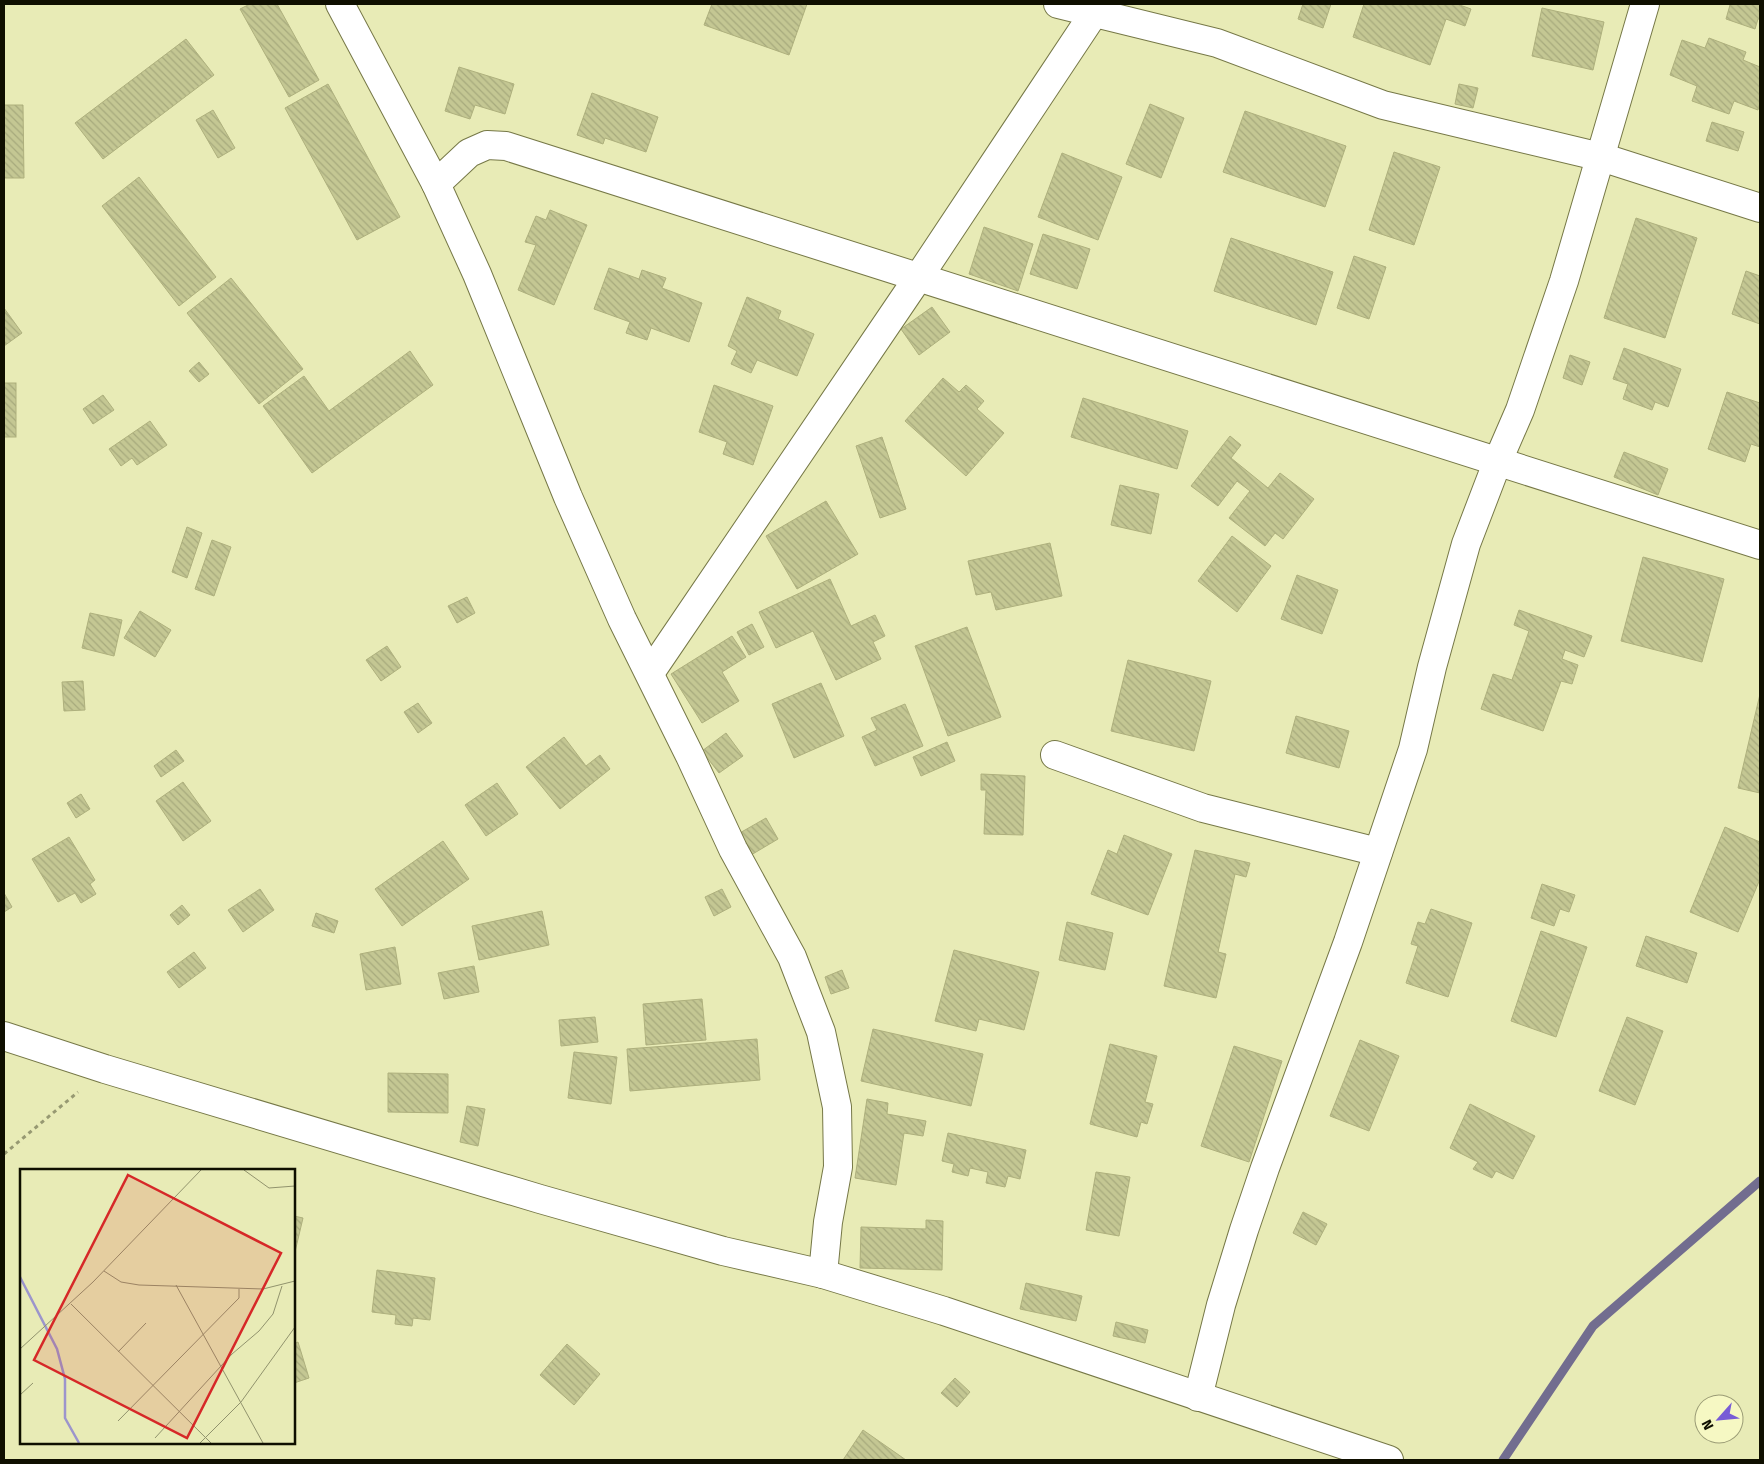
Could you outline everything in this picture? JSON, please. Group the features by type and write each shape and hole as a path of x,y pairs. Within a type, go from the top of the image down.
{"street":[{"path":"340,4 436,184 478,274 580,523 622,619 650,673 733,848 792,957 821,1032 837,1107 838,1167 828,1222 823,1274"},
{"path":"1058,4 1097,8 1217,43 1383,105 1601,157 1760,208"},
{"path":"1198,1397 1221,1305 1244,1230 1268,1159 1348,942 1413,749 1432,667 1466,544 1497,462 1520,410 1564,281 1645,4"},
{"path":"650,673 918,278 1097,8"},
{"path":"436,184 469,153 487,145 506,146 1760,545"},
{"path":"1055,755 1203,808 1378,852"},
{"path":"4,1036 105,1069 530,1196 723,1251 823,1274 944,1312 1389,1460"}],"path":[{"path":"4,1154 105,1069"}],"building":[{"path":"250,4 277,4 319,80 289,97 240,9"},
{"path":"712,4 807,4 789,55 704,25"},
{"path":"1303,4 1331,4 1323,28 1298,19"},
{"path":"1364,4 1457,4 1471,9 1465,26 1446,19 1430,65 1353,37"},
{"path":"1727,4 1760,4 1760,19 1758,19 1755,29 1726,19 1730,5"},
{"path":"1542,8 1604,22 1593,70 1532,56"},
{"path":"1709,38 1746,52 1743,60 1760,67 1760,103 1758,110 1734,101 1729,114 1692,101 1697,86 1670,75 1682,40 1705,48"},
{"path":"186,39 214,75 103,159 75,123"},
{"path":"459,67 514,84 505,114 475,105 470,119 445,111"},
{"path":"328,84 400,217 357,240 285,108"},
{"path":"1459,84 1478,88 1473,108 1455,104"},
{"path":"592,93 658,117 646,152 605,138 603,144 577,135"},
{"path":"1150,104 1184,118 1161,178 1126,164"},
{"path":"4,105 23,105 24,178 4,178"},
{"path":"213,110 235,148 218,158 196,120"},
{"path":"1245,111 1346,146 1325,207 1223,172"},
{"path":"1712,122 1744,132 1738,151 1706,141"},
{"path":"1394,152 1440,167 1414,245 1369,230"},
{"path":"1062,153 1122,177 1098,240 1038,217"},
{"path":"139,177 216,277 179,306 102,206"},
{"path":"550,210 587,225 554,305 518,290 536,245 525,242 536,216 546,220"},
{"path":"1636,218 1697,238 1665,338 1604,318"},
{"path":"984,227 1033,244 1018,291 969,274"},
{"path":"1043,234 1090,249 1077,289 1030,274"},
{"path":"1231,238 1333,272 1316,325 1214,291"},
{"path":"1354,256 1386,267 1369,319 1337,308"},
{"path":"609,268 639,279 642,270 666,278 662,288 702,303 689,342 651,328 647,340 626,333 630,322 594,309"},
{"path":"1746,271 1760,276 1760,324 1732,314"},
{"path":"231,278 303,369 259,404 187,313"},
{"path":"747,297 781,311 778,319 814,334 797,376 757,360 751,373 731,364 737,351 728,346"},
{"path":"932,307 950,332 919,355 901,329"},
{"path":"4,308 22,333 4,346"},
{"path":"1624,348 1681,369 1668,407 1655,402 1652,410 1623,399 1628,384 1613,379"},
{"path":"410,351 433,385 312,473 263,406 304,376 329,411"},
{"path":"1570,355 1590,362 1582,385 1563,378"},
{"path":"199,362 209,374 199,382 189,371"},
{"path":"943,378 959,392 966,385 984,401 977,409 1004,433 966,476 905,421"},
{"path":"4,383 16,383 16,437 4,437"},
{"path":"714,385 773,406 753,465 723,454 727,442 699,432"},
{"path":"1727,392 1760,403 1760,447 1751,444 1745,462 1708,449"},
{"path":"103,395 114,410 93,424 83,409"},
{"path":"1083,398 1188,431 1177,469 1071,437"},
{"path":"150,421 167,445 137,465 132,458 121,466 109,449"},
{"path":"1230,436 1241,445 1231,458 1268,488 1280,473 1314,499 1283,539 1275,533 1265,546 1229,518 1250,491 1237,481 1218,506 1191,486"},
{"path":"882,437 906,509 880,518 856,446"},
{"path":"1624,452 1668,469 1658,495 1614,477"},
{"path":"1120,485 1159,494 1151,534 1111,525"},
{"path":"826,501 858,554 797,589 766,536"},
{"path":"187,527 202,533 187,578 172,572"},
{"path":"1232,536 1271,566 1237,612 1198,581"},
{"path":"212,540 231,547 214,596 195,589"},
{"path":"1050,543 1062,596 996,610 991,592 976,595 968,561"},
{"path":"1643,557 1724,579 1702,662 1621,641"},
{"path":"1297,575 1338,590 1322,634 1281,619"},
{"path":"830,579 851,626 875,615 885,636 873,642 881,659 836,680 813,631 776,648 759,612"},
{"path":"467,597 475,613 457,623 448,606"},
{"path":"1519,610 1592,636 1584,657 1565,650 1562,659 1578,665 1572,684 1561,681 1543,731 1481,709 1493,674 1512,680 1529,631 1514,625"},
{"path":"140,611 171,630 155,657 124,638"},
{"path":"90,613 122,620 114,656 82,648"},
{"path":"752,624 764,647 749,655 737,632"},
{"path":"967,627 1001,717 948,736 915,646"},
{"path":"732,636 746,657 722,672 739,701 702,723 671,674"},
{"path":"387,646 401,667 381,681 366,660"},
{"path":"1128,660 1211,681 1194,751 1111,731"},
{"path":"83,681 85,710 64,711 62,682"},
{"path":"821,683 844,736 794,758 772,704"},
{"path":"1760,694 1760,793 1738,788"},
{"path":"418,703 432,723 418,733 404,712"},
{"path":"905,704 923,746 875,766 862,737 877,730 871,718"},
{"path":"1296,716 1349,731 1339,768 1286,753"},
{"path":"726,733 743,756 719,773 702,751"},
{"path":"564,737 586,766 600,755 610,769 560,809 526,767"},
{"path":"947,742 955,761 921,776 913,757"},
{"path":"176,750 184,761 161,777 154,766"},
{"path":"981,774 1025,776 1023,835 984,834 986,790 981,790"},
{"path":"183,782 211,821 183,841 156,801"},
{"path":"497,783 518,814 486,836 465,805"},
{"path":"81,794 90,809 76,818 67,803"},
{"path":"766,818 778,839 751,855 738,834"},
{"path":"1725,827 1760,842 1760,879 1738,932 1690,912"},
{"path":"1124,835 1172,854 1148,915 1091,894 1108,850 1117,854"},
{"path":"69,837 95,880 90,884 96,894 81,903 75,893 58,902 32,859"},
{"path":"443,841 469,879 402,926 375,889"},
{"path":"1195,850 1250,863 1246,877 1235,874 1218,952 1226,954 1216,998 1164,986"},
{"path":"1542,884 1575,895 1569,912 1560,909 1554,926 1531,918"},
{"path":"260,889 274,910 243,932 228,910"},
{"path":"722,889 731,907 714,916 705,897"},
{"path":"4,893 12,907 4,912"},
{"path":"182,905 190,915 178,925 170,915"},
{"path":"1431,909 1472,923 1448,997 1406,983 1418,946 1411,944 1418,922 1425,924"},
{"path":"542,911 549,945 479,960 472,926"},
{"path":"316,913 338,921 334,933 312,926"},
{"path":"1067,922 1113,933 1105,970 1059,960"},
{"path":"1541,931 1587,947 1556,1037 1511,1021"},
{"path":"1646,936 1697,953 1687,983 1636,966"},
{"path":"395,947 401,984 366,990 360,954"},
{"path":"954,950 1039,972 1024,1030 979,1019 976,1031 935,1021"},
{"path":"194,952 206,968 179,988 167,972"},
{"path":"474,966 479,992 444,999 438,973"},
{"path":"842,970 849,988 831,994 825,977"},
{"path":"702,999 706,1040 646,1045 643,1004"},
{"path":"595,1017 598,1042 561,1046 559,1020"},
{"path":"1627,1017 1663,1031 1635,1105 1599,1091"},
{"path":"873,1029 983,1054 971,1106 861,1081"},
{"path":"757,1039 760,1080 630,1091 627,1049"},
{"path":"1360,1040 1399,1056 1369,1131 1330,1116"},
{"path":"1110,1044 1157,1056 1145,1102 1153,1104 1147,1124 1141,1122 1137,1137 1090,1124"},
{"path":"1234,1046 1282,1061 1249,1162 1201,1146"},
{"path":"574,1052 617,1057 611,1104 568,1098"},
{"path":"388,1073 448,1074 448,1113 388,1112"},
{"path":"867,1099 888,1103 887,1114 926,1121 923,1136 904,1133 896,1185 855,1178"},
{"path":"1470,1104 1535,1136 1513,1179 1496,1171 1492,1178 1473,1169 1478,1162 1450,1148"},
{"path":"467,1106 485,1109 478,1146 460,1142"},
{"path":"948,1133 1026,1150 1020,1179 1008,1176 1005,1187 986,1183 988,1172 970,1168 968,1176 952,1172 954,1164 942,1161"},
{"path":"1096,1172 1130,1177 1119,1236 1086,1230"},
{"path":"1303,1212 1327,1224 1316,1245 1293,1233"},
{"path":"295,1216 303,1218 295,1252"},
{"path":"926,1220 943,1221 942,1270 860,1268 861,1227 926,1229"},
{"path":"377,1270 435,1278 430,1320 413,1318 412,1326 395,1324 396,1315 372,1312"},
{"path":"1026,1283 1082,1296 1076,1321 1020,1309"},
{"path":"1116,1322 1148,1330 1145,1343 1113,1336"},
{"path":"298,1342 309,1378 295,1383 295,1344"},
{"path":"567,1344 600,1374 574,1405 540,1375"},
{"path":"955,1378 970,1392 957,1407 941,1393"},
{"path":"863,1430 906,1460 843,1460"}],"waterway":[{"path":"1503,1460 1593,1326 1760,1181"}]}
